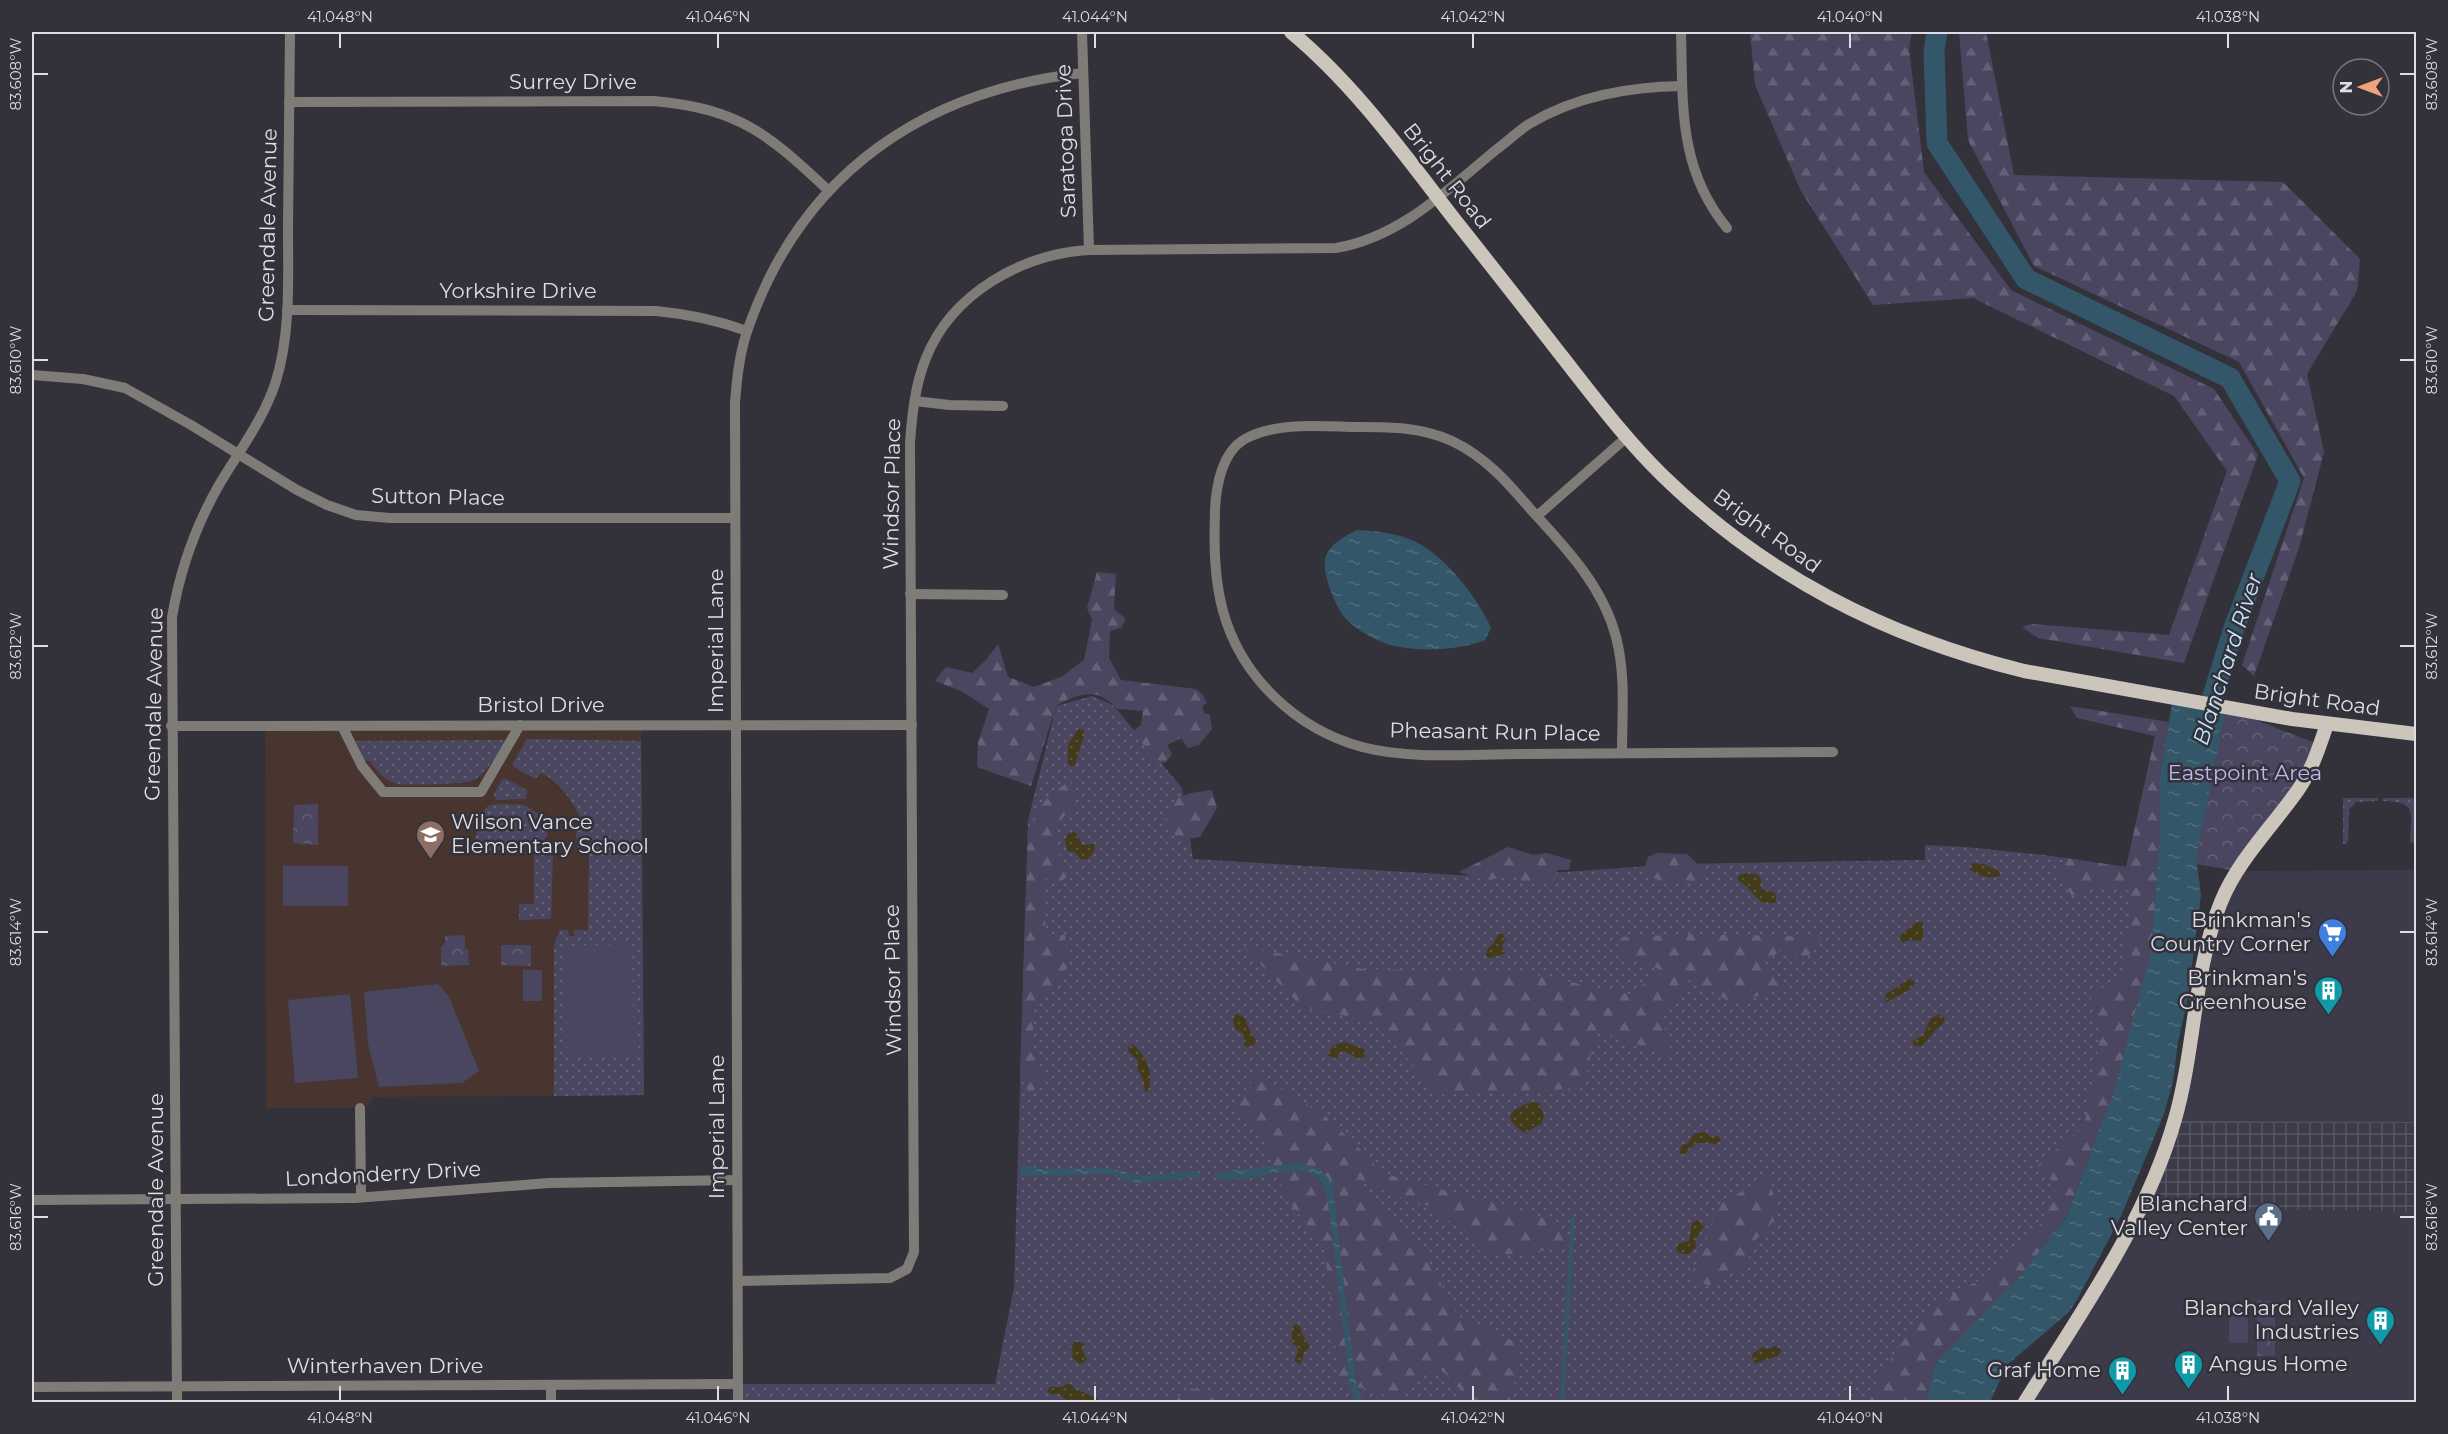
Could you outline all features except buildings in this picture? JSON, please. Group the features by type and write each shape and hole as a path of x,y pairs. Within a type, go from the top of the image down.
{"main road":[{"name":"Bright Road","path":"1291,32 1353,91 1627,437 1687,498 1740,542 1796,580 1856,613 1918,640 1983,661 2024,671 2255,713 2416,734"},
{"path":"2025,1402 2105,1273 2152,1180 2181,1100 2206,957 2221,900 2237,871 2308,775 2327,724"}],"street":[{"name":"Greendale Avenue","path":"177,1402 171,633 180,576 187,552 207,507 263,412 276,380 285,343 290,32"},
{"name":"Saratoga Drive","path":"1082,32 1089,250"},
{"path":"1681,32 1685,136 1693,170 1707,201 1726,228"},
{"name":"Imperial Lane","path":"738,1402 735,403 739,365 747,331 781,258 808,216 829,191 879,146 950,105 1029,81 1083,73"},
{"name":"Windsor Place","path":"738,1281 891,1278 899,1274 912,1261 915,1235 910,443 921,372 933,342 942,328 970,298 998,278 1027,262 1059,253 1089,250 1336,248 1370,240 1392,230 1438,197 1528,125 1557,109 1623,90 1682,86"},
{"name":"Surrey Drive","path":"289,102 654,101 704,108 734,117 766,135 829,191"},
{"name":"Yorkshire Drive","path":"287,310 656,310 721,321 747,331"},
{"name":"Sutton Place","path":"32,375 83,379 125,388 191,424 297,490 327,505 356,515 390,518 735,518"},
{"path":"915,401 949,405 1003,406"},
{"name":"Pheasant Run Place","path":"1622,753 1622,669 1611,620 1587,575 1492,467 1465,447 1442,437 1410,429 1300,428 1257,434 1236,445 1228,457 1218,487 1215,562 1219,596 1228,628 1252,672 1280,703 1314,727 1360,747 1409,754 1622,753 1833,752"},
{"path":"1537,516 1627,437"},
{"path":"910,594 1003,595"},
{"name":"Bristol Drive","path":"171,726 912,724"},
{"path":"342,726 362,766 383,792 481,792 520,725"},
{"path":"360,1108 361,1197"},
{"name":"Londonderry Drive","path":"32,1200 361,1197 549,1183 737,1180"},
{"path":"550,1384 550,1402"},
{"name":"Winterhaven Drive","path":"32,1387 738,1384"}],"shaded area":[{"path":"641,724 644,1095 373,1097 368,1106 360,1108 266,1108 265,726"},
{"name":"Blanchard Valley Center","path":"2416,870 2416,1402 2025,1402 2089,1301 2165,1148 2206,957 2237,871"},
{"path":"2175,1121 2416,1122 2416,1214 2391,1211 2245,1209 2138,1211"}],"green space":[{"path":"1750,32 1912,32 1909,48 1924,172 2011,290 2214,389 2258,455 2184,663 2038,638 2022,627 2032,624 2169,635 2227,471 2174,396 1973,298 1873,305 1801,191 1755,85"},
{"path":"1959,32 1986,32 2014,175 2283,182 2360,259 2357,291 2307,374 2324,452 2299,548 2254,676 2242,665 2304,478 2239,362 2034,266 1968,140"},
{"path":"1097,572 1116,574 1114,609 1126,619 1121,628 1110,631 1109,658 1121,680 1196,689 1207,703 1202,707 1205,714 1210,715 1212,729 1199,745 1188,748 1181,738 1167,745 1172,754 1165,763 1153,761 1134,730 1141,725 1143,711 1117,709 1103,697 1080,695 1056,706 1031,786 977,767 978,743 989,709 963,692 935,681 946,667 972,673 998,644 1008,677 1034,687 1061,677 1084,660 1092,620 1087,608"},
{"path":"1092,696 1113,705 1182,788 1193,859 1490,877 1677,864 1925,860 1925,845 2044,855 2126,867 2177,867 2153,1037 1958,1402 738,1402 738,1384 995,1384 1014,1287 1028,821 1056,706"},
{"path":"2070,706 2169,722 2160,775 2160,852 2151,950 2115,1089 2066,1218 2021,1275 1936,1363 1926,1402 1867,1402 1883,1371 1911,1329 1954,1293 1994,1273 2041,1223 2057,1186 2037,1166 2084,1126 2100,1038 2089,995 2123,977 2131,891 2100,885 2072,896 2057,872 2066,858 2126,867 2155,736 2077,718"},
{"name":"Eastpoint Area","path":"2226,708 2320,745 2237,871 2178,861"},
{"path":"527,739 641,741 644,1095 554,1096 554,944 560,930 568,930 569,936 575,936 574,930 588,930 589,851 578,848 575,829 584,823 561,788 541,773 535,779 514,767 513,763"},
{"path":"505,740 492,762 474,780 449,784 412,785 393,783 385,778 370,761 365,761 356,741"},
{"path":"506,779 528,791 525,799 496,800 494,794 502,780"},
{"path":"1069,782 1076,787 1076,806 1060,822 1056,838 1067,877 1056,884 1043,877 1042,902 1047,934 1065,935 1067,968 1035,1005 1032,1041 1043,1076 1031,1096 1020,1076 1028,829 1044,802"},
{"path":"1212,790 1217,808 1200,837 1179,840 1165,820 1175,799 1191,793"},
{"path":"2343,798 2378,798 2378,801 2356,802 2349,810 2346,844 2343,844"},
{"path":"2383,798 2416,798 2416,844 2410,842 2410,811 2402,804 2383,801"},
{"path":"318,804 318,845 293,843 294,805"},
{"path":"497,804 524,805 533,810 544,824 548,834 543,842 480,853 476,851 478,826 485,809"},
{"path":"548,847 553,853 551,919 519,920 519,904 534,904 534,848"},
{"path":"1508,847 1533,855 1547,853 1571,860 1569,870 1557,870 1554,881 1523,881 1515,877 1484,880 1459,872"},
{"path":"1657,853 1687,854 1706,872 1705,881 1663,882 1643,873 1648,857"},
{"path":"283,866 348,866 348,906 283,906"},
{"path":"1694,934 1820,937 1805,962 1782,949 1765,963 1785,988 1733,1003 1689,980 1664,1017 1667,1055 1597,1030 1583,1088 1437,1095 1379,1023 1302,1007 1244,947 1363,969 1531,974 1629,994 1664,971 1614,952 1622,937"},
{"path":"465,935 465,949 468,949 469,965 441,966 441,947 445,943 445,936"},
{"path":"632,944 634,1054 567,1055 565,946"},
{"path":"501,945 531,945 531,966 501,965"},
{"path":"523,970 542,970 542,1001 523,1001"},
{"path":"438,984 449,997 479,1071 462,1083 379,1087 368,1044 364,992"},
{"path":"350,994 358,1078 295,1083 288,1000"},
{"path":"1257,1074 1324,1115 1382,1173 1556,1221 1571,1245 1525,1254 1482,1254 1465,1233 1429,1206 1390,1194 1354,1176 1396,1226 1426,1255 1458,1316 1522,1345 1511,1402 1472,1402 1438,1366 1397,1399 1339,1381 1325,1252 1316,1236 1286,1198 1262,1135 1235,1106"},
{"path":"1769,1176 1776,1213 1766,1230 1751,1243 1748,1265 1708,1286 1690,1275 1703,1252 1715,1213 1722,1203"},
{"path":"2257,1301 2275,1301 2275,1356 2257,1356"},
{"path":"2229,1305 2248,1305 2248,1343 2229,1343"},
{"path":"1189,1388 1223,1396 1221,1402 1171,1402"}],"sand":[{"path":"1078,729 1084,730 1084,735 1075,765 1071,766 1068,764 1068,745"},
{"path":"1074,832 1082,845 1094,844 1095,850 1087,860 1081,859 1074,852 1067,851 1065,839 1068,834"},
{"path":"1972,863 1984,864 1999,871 2000,876 1988,877 1978,874 1970,870"},
{"path":"1748,873 1758,875 1761,879 1761,889 1774,892 1776,902 1763,902 1737,878"},
{"path":"1917,922 1923,922 1923,940 1904,942 1899,940 1901,935"},
{"path":"1498,934 1503,934 1506,940 1502,945 1505,954 1490,958 1486,956 1487,950 1494,943"},
{"path":"1909,979 1915,982 1912,988 1885,1003 1886,994"},
{"path":"1236,1014 1245,1018 1256,1041 1254,1045 1247,1047 1244,1045 1244,1034 1235,1029 1233,1019"},
{"path":"1939,1014 1945,1018 1943,1024 1922,1046 1914,1046 1912,1042 1923,1035 1930,1019"},
{"path":"1345,1042 1364,1049 1366,1053 1364,1057 1359,1059 1344,1051 1338,1054 1337,1059 1327,1055 1334,1045"},
{"path":"1133,1045 1148,1065 1149,1091 1145,1092 1143,1079 1137,1068 1138,1061 1128,1051 1129,1046"},
{"path":"1533,1102 1539,1103 1544,1116 1542,1123 1526,1133 1513,1123 1511,1115 1519,1107"},
{"path":"1705,1132 1711,1137 1718,1136 1721,1140 1716,1144 1698,1143 1684,1155 1680,1153 1682,1145 1687,1144 1694,1134"},
{"path":"1697,1220 1704,1226 1695,1240 1696,1247 1688,1255 1679,1253 1676,1249 1678,1244 1689,1241 1692,1223"},
{"path":"1296,1324 1301,1327 1301,1332 1310,1347 1304,1353 1300,1365 1294,1360 1298,1352 1297,1347 1291,1342 1293,1326"},
{"path":"1076,1341 1085,1344 1082,1349 1087,1360 1080,1364 1072,1358 1073,1352 1070,1347"},
{"path":"1775,1346 1780,1348 1781,1352 1778,1356 1754,1364 1752,1354 1763,1347 1768,1349"},
{"path":"1070,1383 1075,1389 1097,1398 1099,1402 1066,1400 1059,1394 1050,1394 1047,1391 1050,1387 1061,1387"}],"water":[{"path":"1357,530 1402,536 1416,542 1439,558 1460,579 1485,616 1491,628 1485,640 1444,649 1399,647 1373,638 1350,622 1334,599 1327,580 1325,562 1328,551 1335,544"},
{"path":"2173,698 2226,708 2196,857 2201,895 2187,1003 2178,1042 2173,1081 2164,1114 2121,1216 2069,1312 2007,1365 1990,1402 1926,1402 1936,1363 2021,1275 2066,1218 2115,1089 2151,952 2160,837 2160,775"},
{"path":"1296,1163 1319,1168 1332,1182 1356,1382 1363,1402 1357,1402 1350,1387 1330,1217 1326,1192 1320,1180 1313,1175 1295,1171 1236,1180 1215,1178 1214,1173"},
{"path":"1020,1165 1044,1169 1108,1168 1137,1176 1200,1171 1200,1177 1137,1183 1108,1174 1020,1176"}],"waterway":[{"name":"Blanchard River","path":"1937,32 1934,51 1937,143 2026,279 2230,378 2290,481 2234,628 2204,725"},
{"path":"1562,1402 1573,1219"}],"place":[{"name":"Wilson Vance Elementary School","path":"430,860"},
{"name":"Brinkman's Country Corner","path":"2332,958"},
{"name":"Brinkman's Greenhouse","path":"2328,1016"},
{"name":"Blanchard Valley Center","path":"2269,1242"},
{"name":"Blanchard Valley Industries","path":"2380,1346"},
{"name":"Angus Home","path":"2188,1390"},
{"name":"Graf Home","path":"2122,1396"}]}
